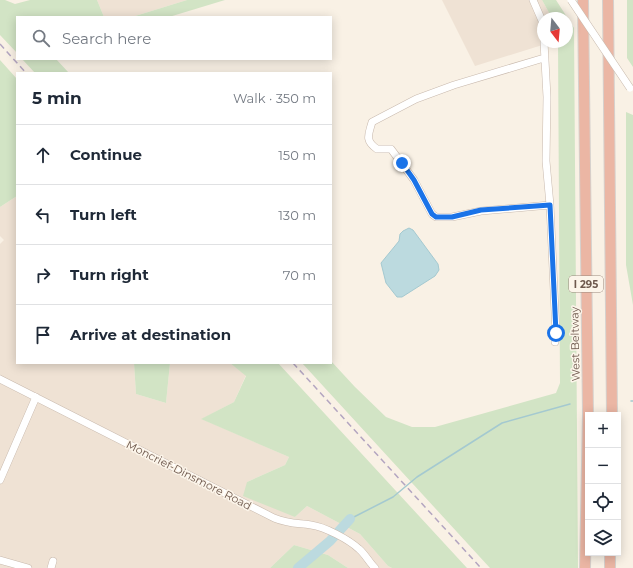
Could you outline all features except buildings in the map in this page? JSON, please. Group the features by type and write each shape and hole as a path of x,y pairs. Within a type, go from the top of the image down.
{"highway":[{"name":"West Beltway","path":"584,0 588,406 585,568"},
{"name":"I 295","path":"608,0 612,412"},
{"path":"610,556 610,568"}],"street":[{"path":"533,0 538,12"},
{"path":"571,0 632,90"},
{"path":"544,48 547,97 546,160 550,205 556,333 555,342"},
{"path":"544,58 454,85 416,99 372,122 368,132 369,139 373,146 377,149 391,149 414,180 432,214 436,217 452,217 481,210 550,205"},
{"name":"Moncrief-Dinsmore Road","path":"0,379 274,518 286,523 311,525 324,529 350,542 359,549 375,568"},
{"path":"0,480 36,397"},
{"path":"0,560 28,568"}],"shaded area":[{"path":"97,0 187,0 135,16 104,16"},
{"path":"442,0 542,0 549,12 537,12 537,47 475,66"},
{"path":"16,197 16,364 134,364 136,394 166,403 170,364 231,364 246,375 234,402 202,419 289,457 285,465 247,482 295,517 307,506 360,534 388,566 392,568 348,568 328,555 294,545 270,568 0,568 0,244 4,240 0,236 0,207"}],"green space":[{"path":"0,0 5,0 15,4 30,0 97,0 104,16 16,16 16,52 0,35"},
{"path":"187,0 225,0 172,16 135,16"},
{"path":"542,0 556,0 564,12 549,12"},
{"path":"627,0 633,0 633,67 627,58"},
{"path":"573,26 578,568 490,568 303,364 332,364 332,362 386,417 412,427 435,427 556,393 560,383 558,48 573,48"},
{"path":"0,60 16,78 16,197 0,207"},
{"path":"23,60 57,60 68,72 34,72"},
{"path":"626,112 633,115 633,305 626,265"},
{"path":"134,364 170,364 166,403 136,394"},
{"path":"231,364 279,364 467,568 392,568 388,566 360,534 307,506 295,517 243,496 247,482 285,465 289,457 201,419 234,402 246,376"},
{"path":"294,545 328,555 348,568 270,568"}],"water":[{"path":"409,228 413,230 438,264 439,270 435,276 402,297 397,297 386,283 381,263 399,241 400,234"}],"waterway":[{"path":"350,519 393,497 417,477 502,423 570,404"},
{"path":"298,568 330,541 350,519"}],"railway":[{"path":"0,44 25,72"},
{"path":"294,364 481,568"}],"route":[{"path":"402,163 414,180 432,214 436,217 452,217 481,210 550,205 556,333"}]}
